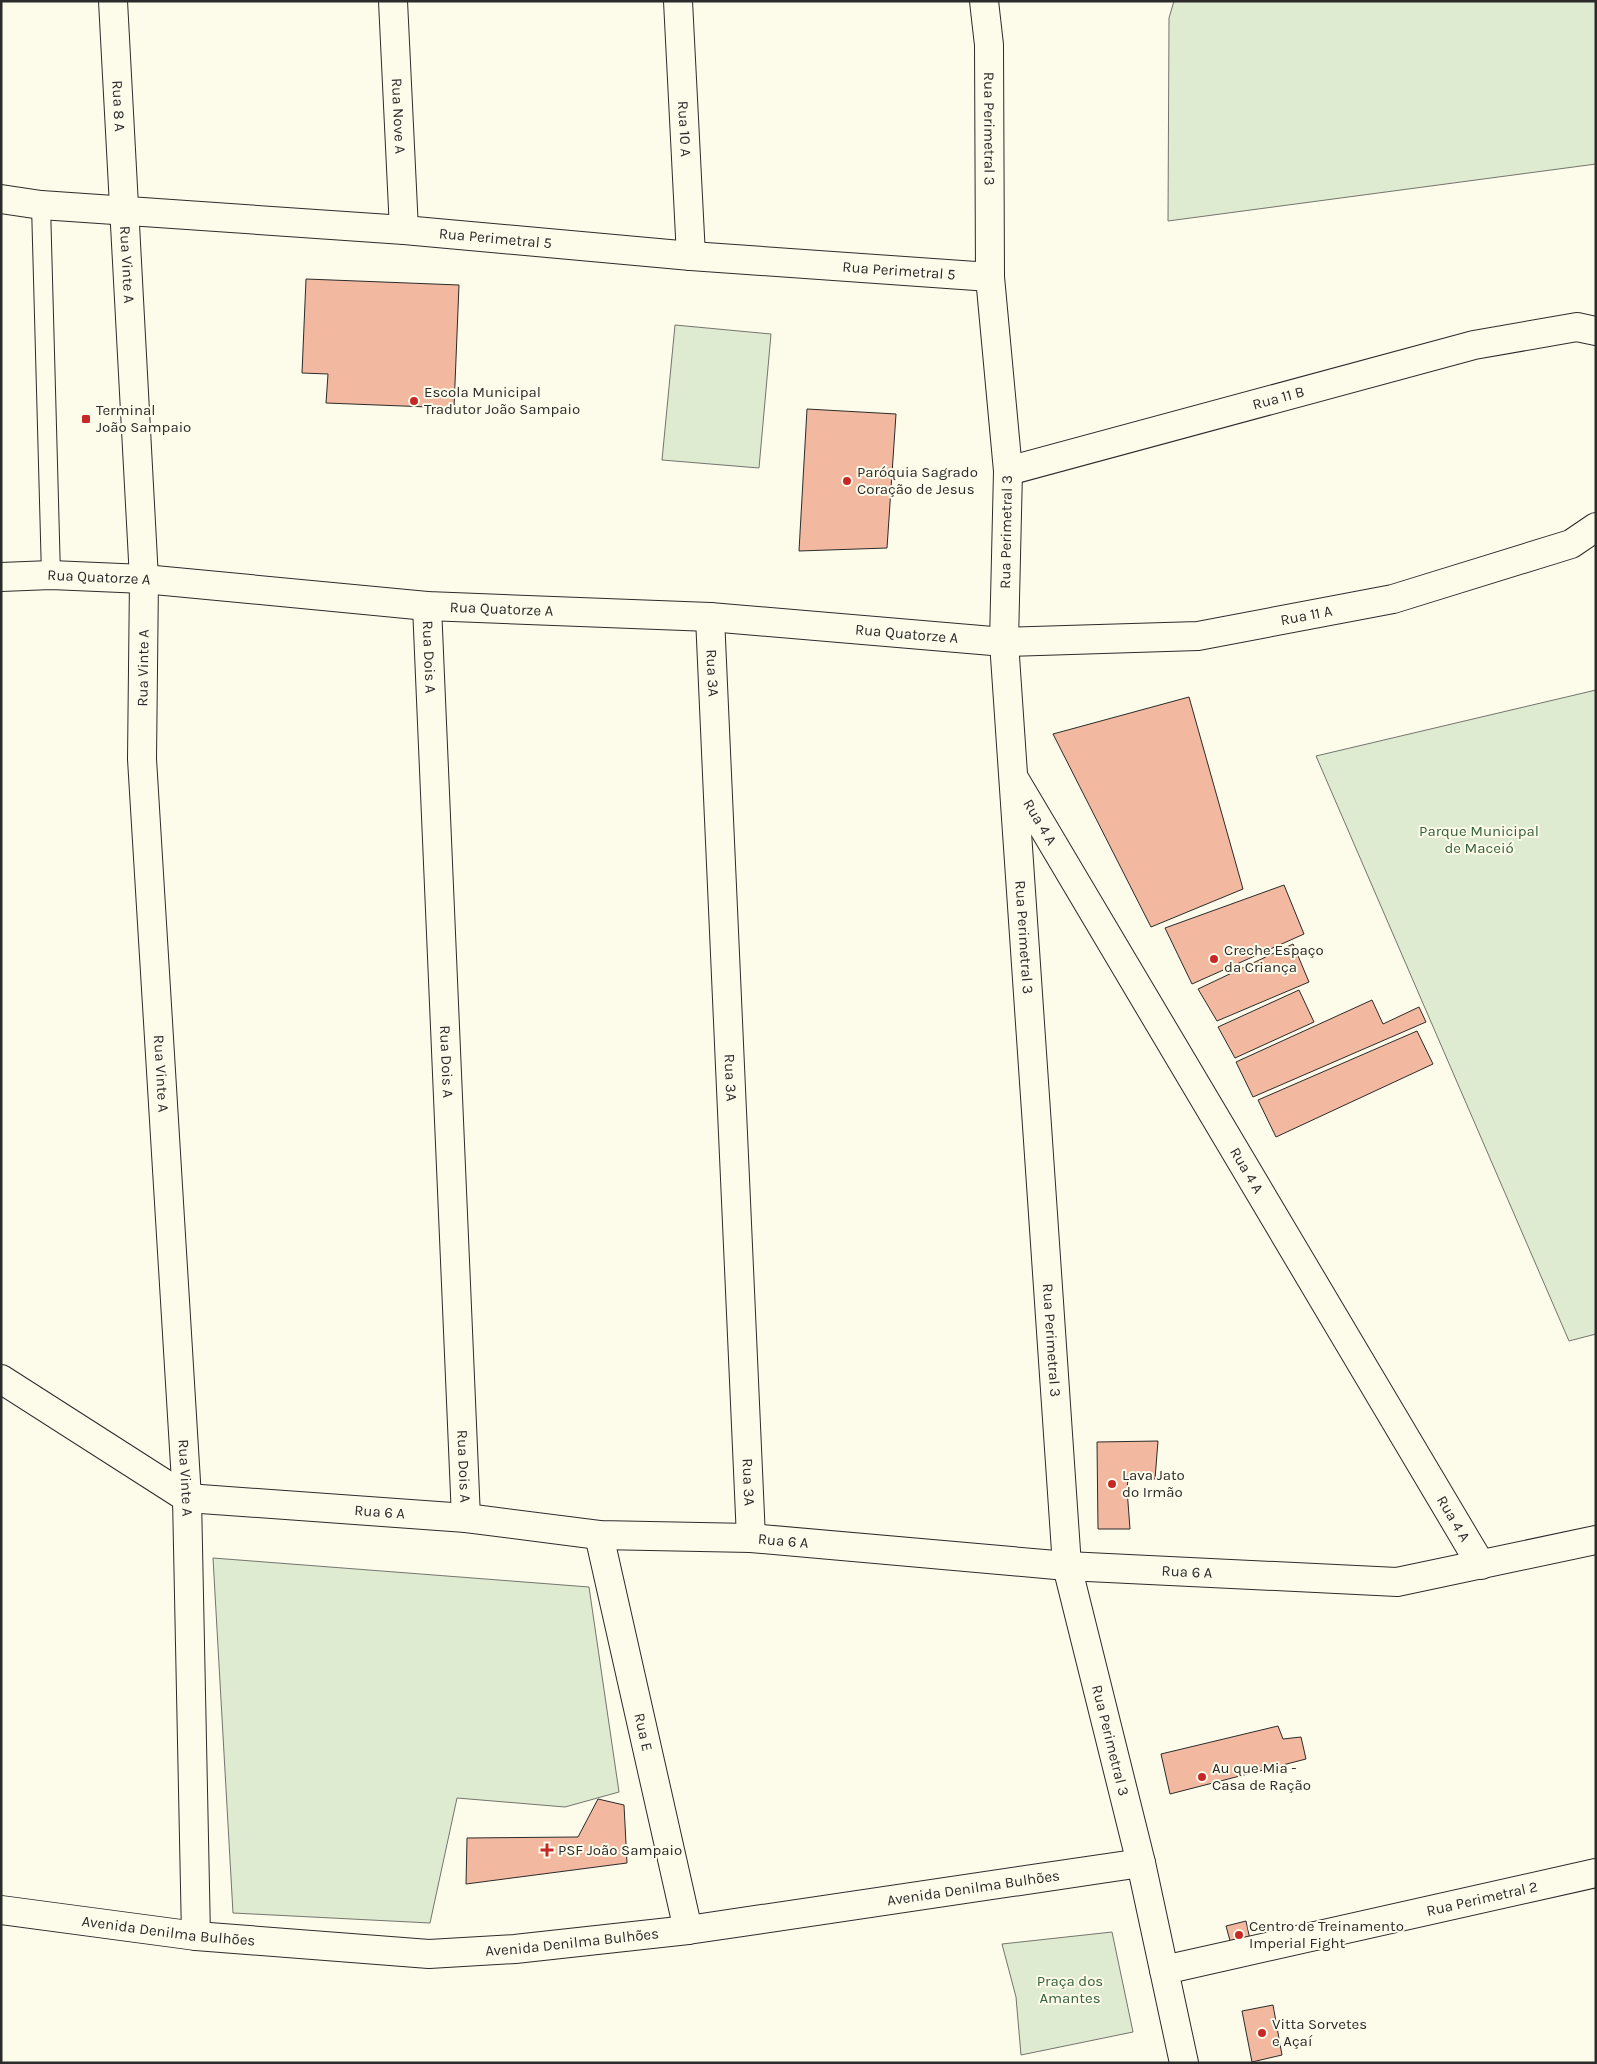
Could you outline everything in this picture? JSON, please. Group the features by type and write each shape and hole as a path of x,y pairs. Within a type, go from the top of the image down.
{"street":[{"name":"Rua 8 A","path":"113,1 126,210"},
{"name":"Rua Nove A","path":"392,1 404,230"},
{"name":"Rua 10 A","path":"678,1 691,256"},
{"name":"Rua Perimetral 3","path":"984,1 989,45 990,277 1008,471 1004,642 1067,1566 1141,1863 1184,2063"},
{"name":"Rua Perimetral 5","path":"1,199 41,205 404,230 691,256 990,277"},
{"name":"Rua Vinte A","path":"126,210 144,579 142,759 187,1498 196,1936"},
{"name":"Rua 11 B","path":"1008,471 1474,346 1577,327 1596,331"},
{"name":"Rua 11 A","path":"1004,642 1198,636 1393,598 1570,544 1596,527"},
{"name":"Rua Quatorze A","path":"1,576 51,575 144,579 427,606 710,618 1004,642"},
{"name":"Rua Dois A","path":"427,606 466,1518"},
{"name":"Rua 3A","path":"710,618 751,1538"},
{"name":"Rua 4 A","path":"1012,775 1481,1565"},
{"name":"Rua 6 A","path":"1,1379 187,1498 466,1518 599,1535 751,1538 1067,1566 1397,1582 1596,1540"},
{"name":"Rua E","path":"599,1535 688,1930"},
{"name":"Avenida Denilma Bulhões","path":"1,1910 196,1936 429,1954 515,1949 688,1930 1141,1863"},
{"name":"Rua Perimetral 2","path":"1164,1970 1596,1873"}],"lane":[{"path":"41,205 51,575"}],"green space":[{"path":"1174,1 1596,1 1596,164 1168,221 1169,18"},
{"path":"675,325 771,334 759,468 662,460"},
{"name":"Parque Municipal de Maceió","path":"1596,690 1596,1334 1569,1341 1316,756"},
{"path":"213,1558 589,1587 619,1792 565,1807 457,1798 430,1923 233,1913"},
{"name":"Praça dos Amantes","path":"1112,1932 1133,2032 1021,2055 1016,1997 1002,1944"}],"building":[{"path":"306,279 459,285 454,408 326,403 328,374 302,373"},
{"name":"Paróquia Sagrado Coração de Jesus","path":"807,409 896,414 887,548 799,551"},
{"path":"1189,697 1243,889 1151,927 1053,734"},
{"name":"Creche Espaço da Criança","path":"1284,885 1304,934 1192,984 1165,928"},
{"path":"1293,944 1309,982 1217,1021 1198,989"},
{"path":"1299,990 1314,1022 1235,1058 1218,1027"},
{"path":"1372,1000 1383,1024 1419,1007 1426,1022 1253,1097 1236,1062"},
{"path":"1417,1031 1433,1064 1276,1137 1258,1100"},
{"name":"Lava Jato do Irmão","path":"1158,1441 1155,1479 1128,1479 1130,1529 1098,1529 1097,1442"},
{"name":"Au que Mia - Casa de Ração","path":"1278,1726 1283,1739 1301,1737 1306,1759 1170,1794 1161,1754"},
{"name":"PSF João Sampaio","path":"598,1799 624,1805 627,1863 466,1884 467,1838 578,1837"},
{"name":"Centro de Treinamento Imperial Fight","path":"1246,1921 1251,1944 1232,1948 1226,1926"},
{"name":"Vitta Sorvetes e Açaí","path":"1273,2005 1282,2055 1252,2062 1242,2011"}],"place":[{"name":"Escola Municipal Tradutor João Sampaio","path":"414,401"},
{"name":"Terminal João Sampaio","path":"86,419"},
{"name":"Paróquia Sagrado Coração de Jesus","path":"847,481"},
{"name":"Creche Espaço da Criança","path":"1214,959"},
{"name":"Lava Jato do Irmão","path":"1112,1484"},
{"name":"Au que Mia - Casa de Ração","path":"1202,1777"},
{"name":"PSF João Sampaio","path":"547,1850"},
{"name":"Centro de Treinamento Imperial Fight","path":"1239,1935"},
{"name":"Vitta Sorvetes e Açaí","path":"1262,2033"}]}
